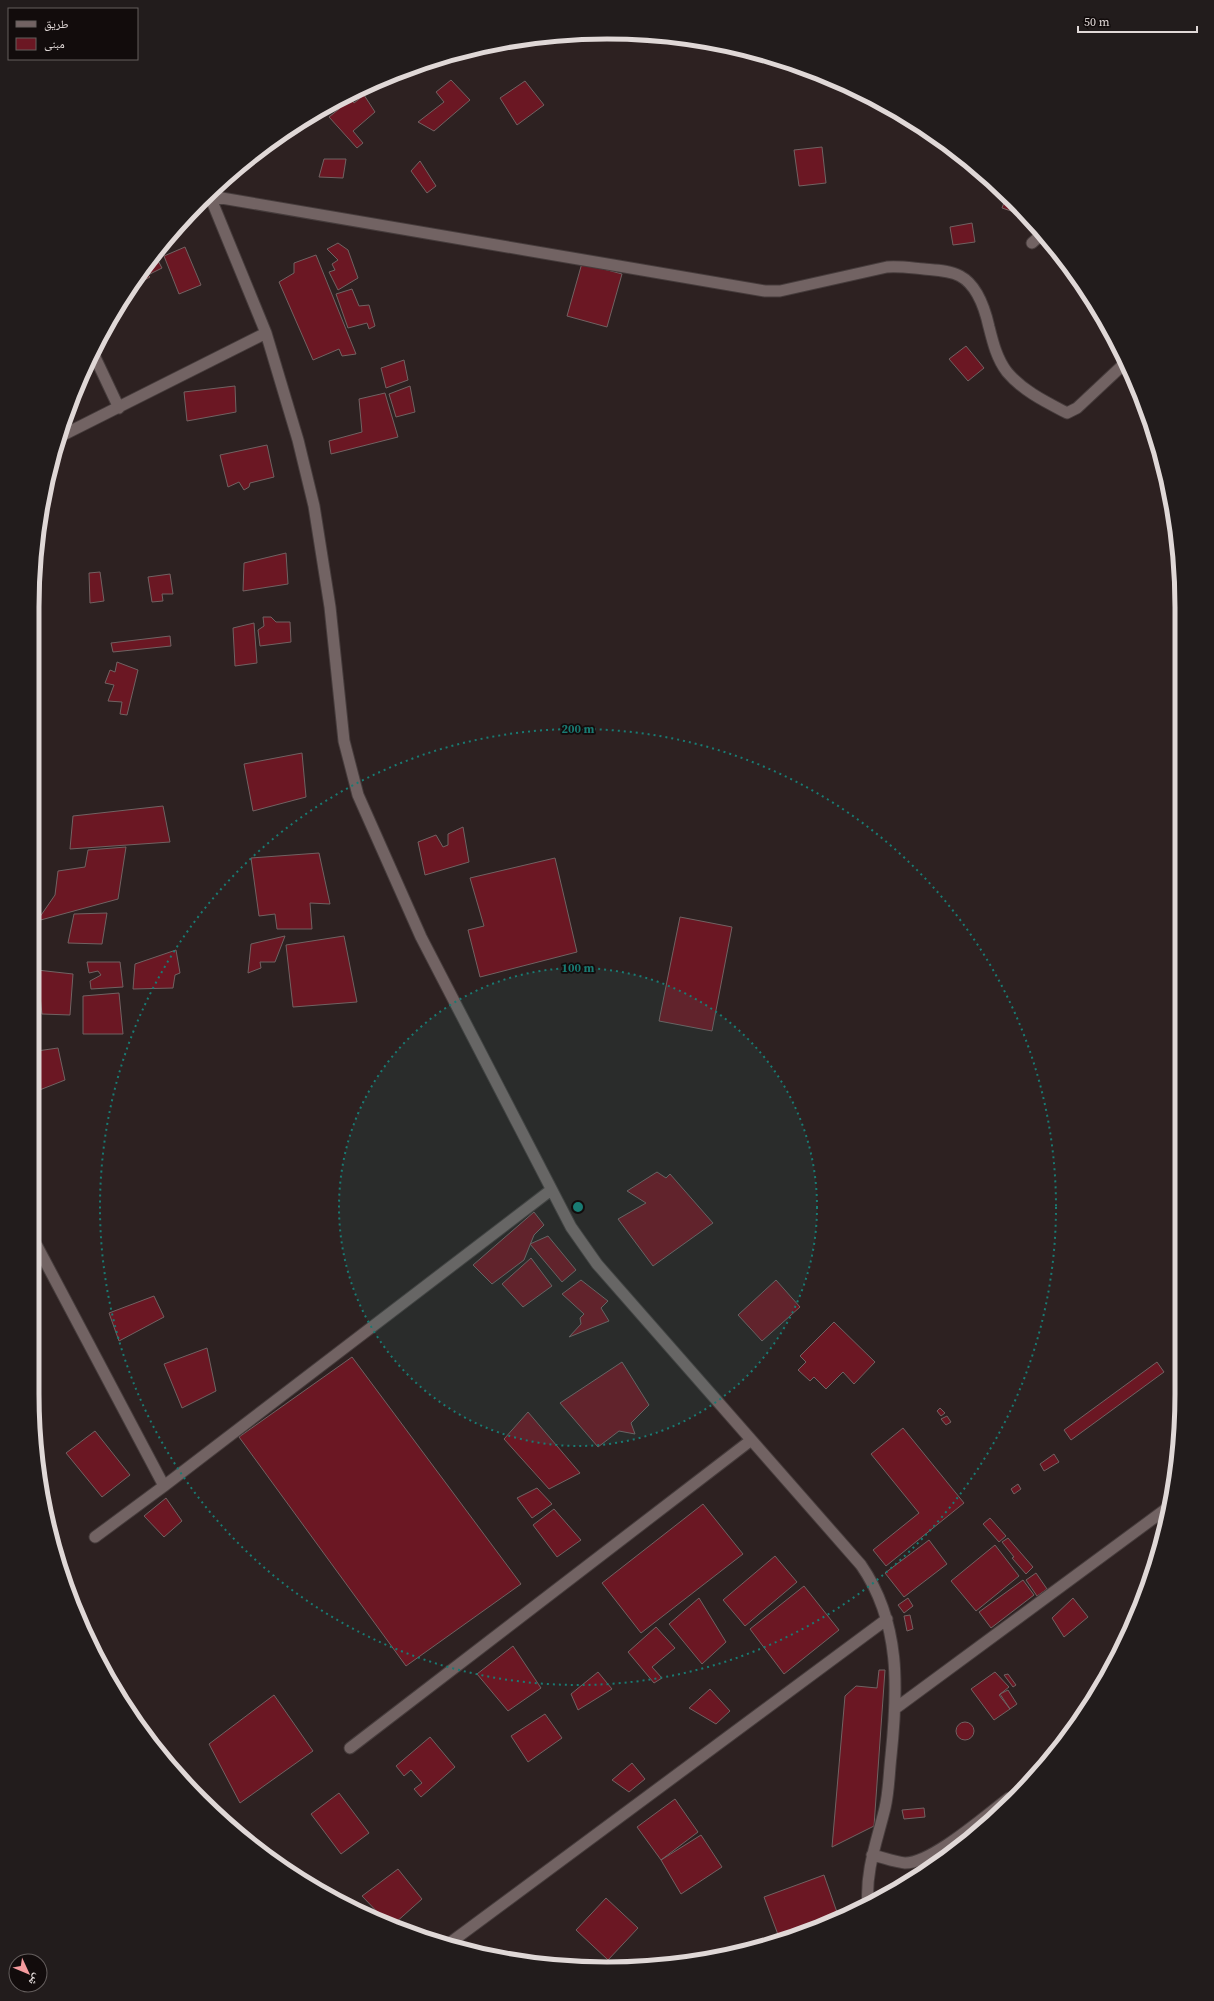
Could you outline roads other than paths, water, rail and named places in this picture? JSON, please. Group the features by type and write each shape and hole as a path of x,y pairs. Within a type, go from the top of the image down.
{"street":[{"path":"215,196 765,290 780,291 887,267 944,271 960,276 974,288 981,302 989,325 995,350 1007,372 1029,392 1047,403 1067,413 1077,408 1121,367"},
{"path":"212,199 266,333 298,440 314,506 330,607 344,741 358,795 421,937 571,1227 597,1264 750,1441 861,1565 872,1582 887,1619 897,1686 896,1708 886,1806 872,1855 866,1889 867,1898"},
{"path":"1032,243 1038,237"},
{"path":"66,434 266,333"},
{"path":"96,360 119,408"},
{"path":"95,1537 551,1190"},
{"path":"39,1250 164,1486"},
{"path":"350,1748 750,1441"},
{"path":"896,1708 1163,1510"},
{"path":"453,1941 887,1619"},
{"path":"872,1855 905,1862 916,1861 944,1847 997,1807"}]}
